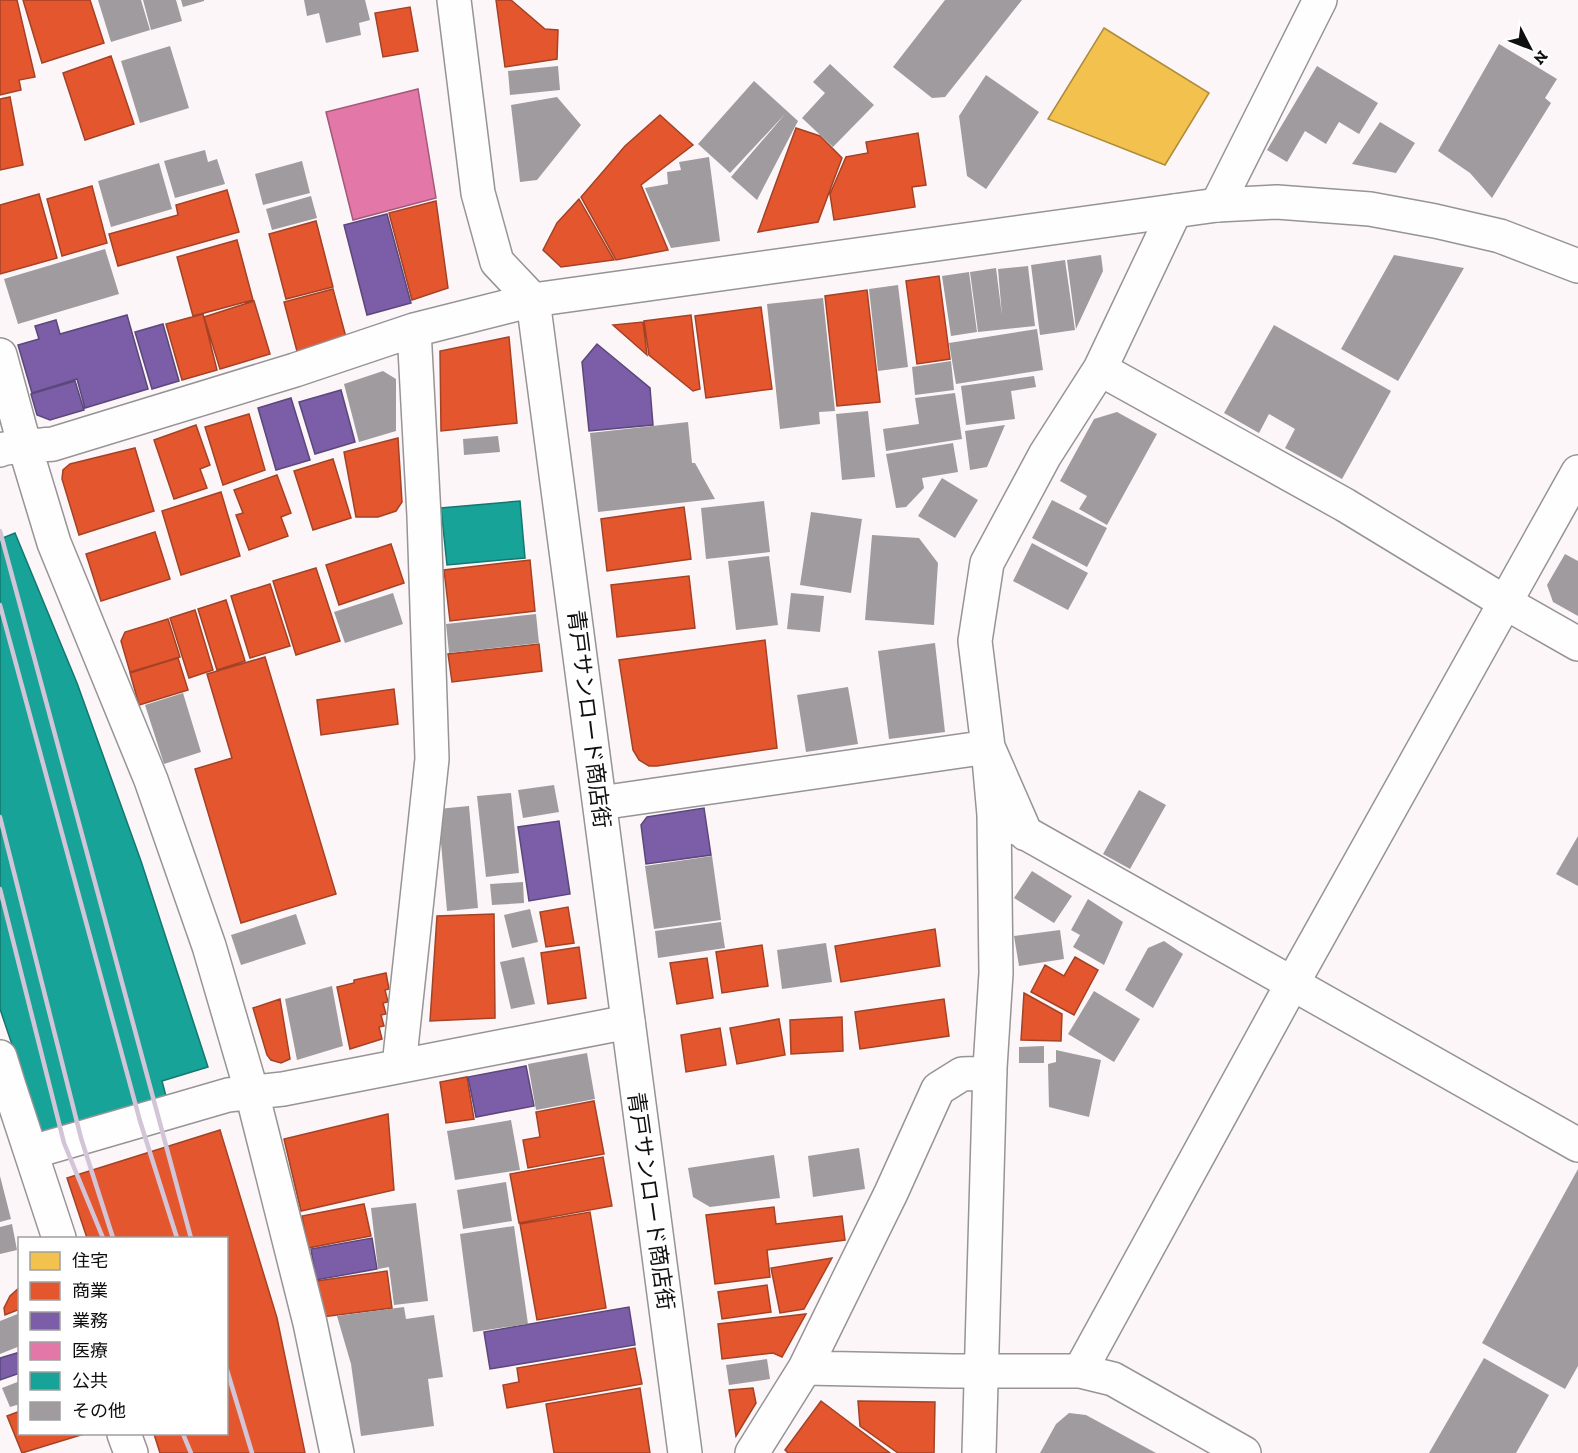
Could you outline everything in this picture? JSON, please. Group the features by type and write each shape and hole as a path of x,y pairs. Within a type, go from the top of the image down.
{"street":[{"path":"454,0 478,193 497,262 533,300"},
{"path":"1217,205 1320,0"},
{"path":"12,449 64,440 295,370 414,330 533,300 1217,205 1277,202 1370,209 1500,236 1578,266"},
{"path":"979,1453 990,1073 996,973 994,815 975,641 987,563 1045,455 1100,369 1175,211"},
{"name":"青戸サンロード商店街","path":"533,300 685,1453"},
{"path":"399,1066 432,759 424,516 414,330"},
{"path":"0,355 12,449 54,543 151,780 209,946 252,1093 310,1323 337,1453"},
{"path":"1100,369 1345,505 1578,644"},
{"path":"1080,1371 1292,984 1578,472"},
{"path":"600,803 988,747"},
{"path":"988,747 1026,834"},
{"path":"994,815 1578,1145"},
{"path":"32,1152 228,1095 283,1089 627,1022"},
{"path":"752,1453 806,1368 891,1193 938,1089 962,1074 990,1073"},
{"path":"3,1077 32,1152 57,1237"},
{"path":"806,1368 1080,1371 1113,1379 1244,1453"},
{"path":"124,1435 131,1453"}],"building: 住宅":[{"path":"1104,28 1209,93 1165,165 1048,119"}],"building: 商業":[{"path":"0,0 17,0 35,77 19,80 21,90 0,95"},
{"path":"23,0 90,0 104,43 42,63"},
{"path":"496,0 511,0 545,29 558,30 557,59 505,67"},
{"path":"410,7 418,51 383,57 375,13"},
{"path":"111,56 134,124 85,140 63,73"},
{"path":"10,97 23,165 0,170 0,99"},
{"path":"660,115 693,145 641,185 668,250 616,260 581,197 625,146"},
{"path":"796,128 820,136 842,158 818,222 758,232"},
{"path":"918,133 926,185 912,187 915,207 834,220 830,194 846,157 868,153 866,142"},
{"path":"92,186 107,243 62,256 47,199"},
{"path":"227,190 239,232 118,266 109,234 178,215 176,205"},
{"path":"39,194 57,258 0,274 0,205"},
{"path":"579,199 614,260 561,267 543,250 557,223"},
{"path":"436,201 448,288 412,300 389,213"},
{"path":"316,221 333,287 286,299 269,234"},
{"path":"237,240 253,300 193,316 177,257"},
{"path":"939,276 950,359 917,364 906,281"},
{"path":"333,289 347,341 298,355 284,302"},
{"path":"867,290 880,402 837,406 825,296"},
{"path":"254,301 270,354 220,369 204,317"},
{"path":"761,307 772,389 706,398 695,316"},
{"path":"203,314 217,370 182,380 166,324"},
{"path":"691,315 700,389 693,391 649,355 644,321"},
{"path":"643,322 647,355 613,325"},
{"path":"509,337 517,423 441,431 440,351"},
{"path":"249,414 265,470 223,485 205,427"},
{"path":"196,425 210,465 200,469 207,488 174,499 154,440"},
{"path":"398,438 402,502 396,511 378,517 356,517 344,452"},
{"path":"135,448 154,511 79,535 62,479 63,470 70,464"},
{"path":"333,459 351,518 313,530 294,471"},
{"path":"277,475 291,513 281,517 288,536 249,550 236,515 243,513 234,490"},
{"path":"221,492 240,556 181,575 162,511"},
{"path":"684,507 691,559 607,571 601,519"},
{"path":"155,532 170,579 101,601 86,554"},
{"path":"391,544 404,583 339,605 326,565"},
{"path":"530,560 535,611 450,621 444,570"},
{"path":"316,568 340,641 296,655 273,581"},
{"path":"689,576 695,628 617,637 611,585"},
{"path":"270,584 290,646 250,658 231,596"},
{"path":"226,600 245,661 217,670 198,609"},
{"path":"195,610 213,670 189,678 170,618"},
{"path":"168,619 180,657 130,672 121,641 125,632"},
{"path":"765,640 777,748 657,766 649,766 639,760 633,750 619,660"},
{"path":"539,644 542,671 452,682 448,654"},
{"path":"265,657 336,894 241,923 195,769 232,758 207,674"},
{"path":"178,658 188,690 139,705 130,673"},
{"path":"394,689 398,724 321,735 317,700"},
{"path":"568,907 574,943 546,947 540,912"},
{"path":"494,914 495,1018 430,1021 437,916"},
{"path":"935,929 940,966 841,982 835,946"},
{"path":"762,945 768,986 722,993 716,952"},
{"path":"579,947 586,998 548,1004 541,953"},
{"path":"1075,957 1098,970 1074,1015 1031,992 1045,965 1064,976"},
{"path":"707,958 713,998 677,1004 670,963"},
{"path":"386,973 389,989 385,990 388,1002 383,1003 386,1014 381,1015 384,1026 379,1027 382,1039 350,1049 337,987 354,983 354,980"},
{"path":"1024,993 1062,1014 1061,1041 1021,1040"},
{"path":"280,999 290,1059 281,1063 271,1060 267,1055 253,1008"},
{"path":"944,999 949,1036 860,1049 855,1012"},
{"path":"842,1017 843,1051 791,1054 790,1020"},
{"path":"779,1019 785,1055 737,1064 730,1028"},
{"path":"720,1028 726,1065 686,1072 681,1035"},
{"path":"467,1077 474,1119 446,1123 440,1082"},
{"path":"594,1101 604,1154 528,1168 523,1140 540,1137 536,1112"},
{"path":"388,1114 394,1190 301,1211 284,1139"},
{"path":"220,1130 277,1318 305,1453 160,1453 154,1435 228,1435 228,1237 87,1237 67,1178"},
{"path":"603,1157 612,1206 519,1223 510,1174"},
{"path":"364,1204 371,1236 308,1248 302,1216"},
{"path":"774,1207 776,1224 842,1216 845,1240 767,1250 770,1277 715,1284 706,1215"},
{"path":"590,1212 606,1308 537,1320 520,1224"},
{"path":"832,1258 804,1309 780,1313 771,1268"},
{"path":"387,1271 392,1308 322,1317 317,1281"},
{"path":"767,1285 771,1312 722,1319 718,1292"},
{"path":"18,1289 18,1310 5,1315 4,1308 10,1296"},
{"path":"806,1314 782,1357 773,1353 722,1359 718,1324"},
{"path":"635,1348 642,1384 507,1408 503,1385 519,1382 517,1368"},
{"path":"640,1388 650,1453 554,1453 546,1404"},
{"path":"753,1388 756,1403 736,1436 729,1390"},
{"path":"821,1401 890,1453 788,1453 785,1450"},
{"path":"858,1401 935,1402 934,1453 898,1453 860,1426"},
{"path":"18,1412 18,1435 81,1435 22,1453 7,1416"}],"building: 業務":[{"path":"387,214 411,303 367,315 344,225"},
{"path":"127,315 148,389 85,408 77,379 32,393 18,345 39,339 35,326 56,320 60,334"},
{"path":"163,324 179,381 152,389 135,332"},
{"path":"597,344 650,388 653,425 589,431 582,362"},
{"path":"75,381 84,410 50,420 37,415 31,394"},
{"path":"341,390 355,442 315,454 299,402"},
{"path":"291,398 310,460 276,470 258,408"},
{"path":"704,808 711,855 646,864 641,825 647,817"},
{"path":"559,821 570,894 529,901 518,827"},
{"path":"526,1066 534,1106 476,1117 468,1077"},
{"path":"372,1238 377,1269 316,1280 311,1249"},
{"path":"629,1307 635,1345 490,1369 484,1332"},
{"path":"18,1353 18,1374 0,1380 0,1358"}],"building: 医療":[{"path":"418,89 436,198 353,220 326,112"}],"building: 公共":[{"path":"520,501 525,558 447,565 441,508"},
{"path":"15,533 77,683 141,861 208,1067 162,1081 173,1123 52,1163 0,1009 0,539"}],"building: その他":[{"path":"98,0 141,0 150,30 111,42"},
{"path":"143,0 176,0 182,21 151,30"},
{"path":"181,0 204,0 204,1 183,7"},
{"path":"304,0 365,0 370,20 359,23 361,35 326,43 319,13 307,16"},
{"path":"945,0 1022,0 945,97 932,98 893,67"},
{"path":"1499,44 1557,79 1545,98 1551,103 1492,198 1470,173 1438,151"},
{"path":"170,46 189,108 140,123 121,61"},
{"path":"830,64 874,105 833,147 802,118 825,93 813,82"},
{"path":"558,66 560,90 510,95 508,71"},
{"path":"1317,66 1378,103 1359,134 1339,122 1326,144 1305,131 1287,162 1267,150"},
{"path":"986,75 1039,112 986,189 967,176 959,116"},
{"path":"754,81 798,121 757,200 731,177 786,113 730,173 698,144"},
{"path":"557,97 581,125 537,180 520,182 511,105"},
{"path":"1380,122 1415,143 1396,173 1352,164"},
{"path":"205,150 208,162 217,159 225,184 175,198 164,161"},
{"path":"709,157 720,241 671,248 645,188 668,184 667,172 681,170 679,162"},
{"path":"302,161 310,193 263,205 255,174"},
{"path":"159,163 172,209 111,227 98,181"},
{"path":"311,196 317,218 272,230 266,209"},
{"path":"105,249 119,294 18,324 4,279"},
{"path":"1101,255 1103,271 1076,329 1067,260"},
{"path":"1394,255 1464,268 1398,381 1341,349"},
{"path":"1065,260 1075,330 1040,335 1031,265"},
{"path":"1028,266 1035,326 978,332 970,272 996,268 1002,316 998,269"},
{"path":"969,272 977,332 951,336 942,276"},
{"path":"898,285 908,367 878,371 869,289"},
{"path":"823,298 835,411 819,412 820,424 780,429 767,304"},
{"path":"1274,325 1391,391 1342,479 1285,448 1295,429 1269,414 1259,433 1224,413"},
{"path":"1037,329 1043,370 956,384 949,343"},
{"path":"951,361 954,390 915,395 912,367"},
{"path":"383,371 396,379 396,431 359,442 344,384"},
{"path":"1034,376 1036,387 1011,391 1015,419 966,425 961,386"},
{"path":"955,393 962,439 886,451 883,429 919,424 915,398"},
{"path":"868,411 875,477 842,480 836,414"},
{"path":"1117,412 1157,434 1107,525 1079,509 1087,496 1060,481 1094,419"},
{"path":"688,422 692,463 695,463 715,499 598,512 590,433"},
{"path":"1005,425 987,467 970,470 965,431"},
{"path":"498,436 500,452 464,455 463,439"},
{"path":"953,443 958,472 922,478 924,488 906,507 896,508 886,454"},
{"path":"942,478 978,500 955,538 918,516"},
{"path":"1052,500 1107,528 1087,567 1032,538"},
{"path":"764,501 770,552 706,559 701,508"},
{"path":"811,512 862,519 851,593 800,585"},
{"path":"872,535 919,538 938,563 934,625 865,620"},
{"path":"1032,543 1088,573 1068,610 1013,581"},
{"path":"1565,554 1578,561 1578,616 1553,602 1547,585"},
{"path":"769,556 778,625 736,630 728,561"},
{"path":"393,593 403,624 345,643 334,612"},
{"path":"791,593 824,596 820,632 787,629"},
{"path":"536,614 539,643 449,653 446,624"},
{"path":"935,643 945,732 889,739 878,651"},
{"path":"848,687 858,744 806,752 797,695"},
{"path":"183,693 201,752 164,764 145,705"},
{"path":"554,785 559,812 523,818 518,790"},
{"path":"1139,790 1166,805 1130,869 1103,854"},
{"path":"511,793 519,873 486,877 477,796"},
{"path":"469,806 478,908 447,911 438,809"},
{"path":"1578,836 1578,886 1556,874"},
{"path":"712,856 721,920 654,929 645,866"},
{"path":"1032,871 1072,896 1054,923 1014,898"},
{"path":"523,882 524,903 492,905 490,884"},
{"path":"1088,899 1123,922 1104,965 1073,947 1080,935 1071,930"},
{"path":"530,909 538,942 512,948 504,915"},
{"path":"296,914 306,944 241,965 231,935"},
{"path":"721,922 725,948 658,958 655,931"},
{"path":"1060,930 1064,959 1019,966 1014,936"},
{"path":"1164,941 1183,954 1153,1008 1125,990 1148,948"},
{"path":"826,943 832,982 782,989 777,950"},
{"path":"524,957 535,1004 511,1009 500,962"},
{"path":"332,986 343,1046 297,1060 285,999"},
{"path":"1094,991 1140,1019 1114,1062 1068,1034"},
{"path":"1044,1046 1044,1063 1019,1063 1019,1047"},
{"path":"1056,1050 1101,1060 1089,1117 1049,1107 1048,1064 1056,1062"},
{"path":"587,1053 595,1099 536,1110 528,1064"},
{"path":"511,1120 520,1170 455,1180 447,1131"},
{"path":"859,1148 865,1189 813,1197 808,1156"},
{"path":"774,1155 780,1198 710,1207 693,1197 688,1168"},
{"path":"1578,1169 1578,1366 1565,1389 1482,1343"},
{"path":"0,1176 11,1219 0,1222"},
{"path":"506,1182 512,1221 463,1229 457,1190"},
{"path":"416,1203 428,1301 394,1305 389,1267 378,1269 371,1208"},
{"path":"12,1224 17,1250 0,1254 0,1227"},
{"path":"514,1226 528,1324 473,1332 460,1234"},
{"path":"404,1307 406,1319 434,1315 443,1377 428,1379 434,1426 361,1436 351,1364 337,1316"},
{"path":"18,1314 18,1347 0,1354 0,1321"},
{"path":"1484,1358 1549,1395 1516,1453 1429,1453"},
{"path":"767,1359 770,1379 729,1385 726,1365"},
{"path":"18,1382 18,1405 10,1407 2,1388"},
{"path":"1069,1413 1086,1415 1156,1453 1040,1453 1056,1424"}],"railway":[{"path":"0,531 191,1237"},
{"path":"0,605 140,1121 177,1237"},
{"path":"0,817 81,1138 113,1237"},
{"path":"0,889 64,1143 103,1237"},
{"path":"228,1374 252,1453"},
{"path":"183,1435 191,1453"}]}
